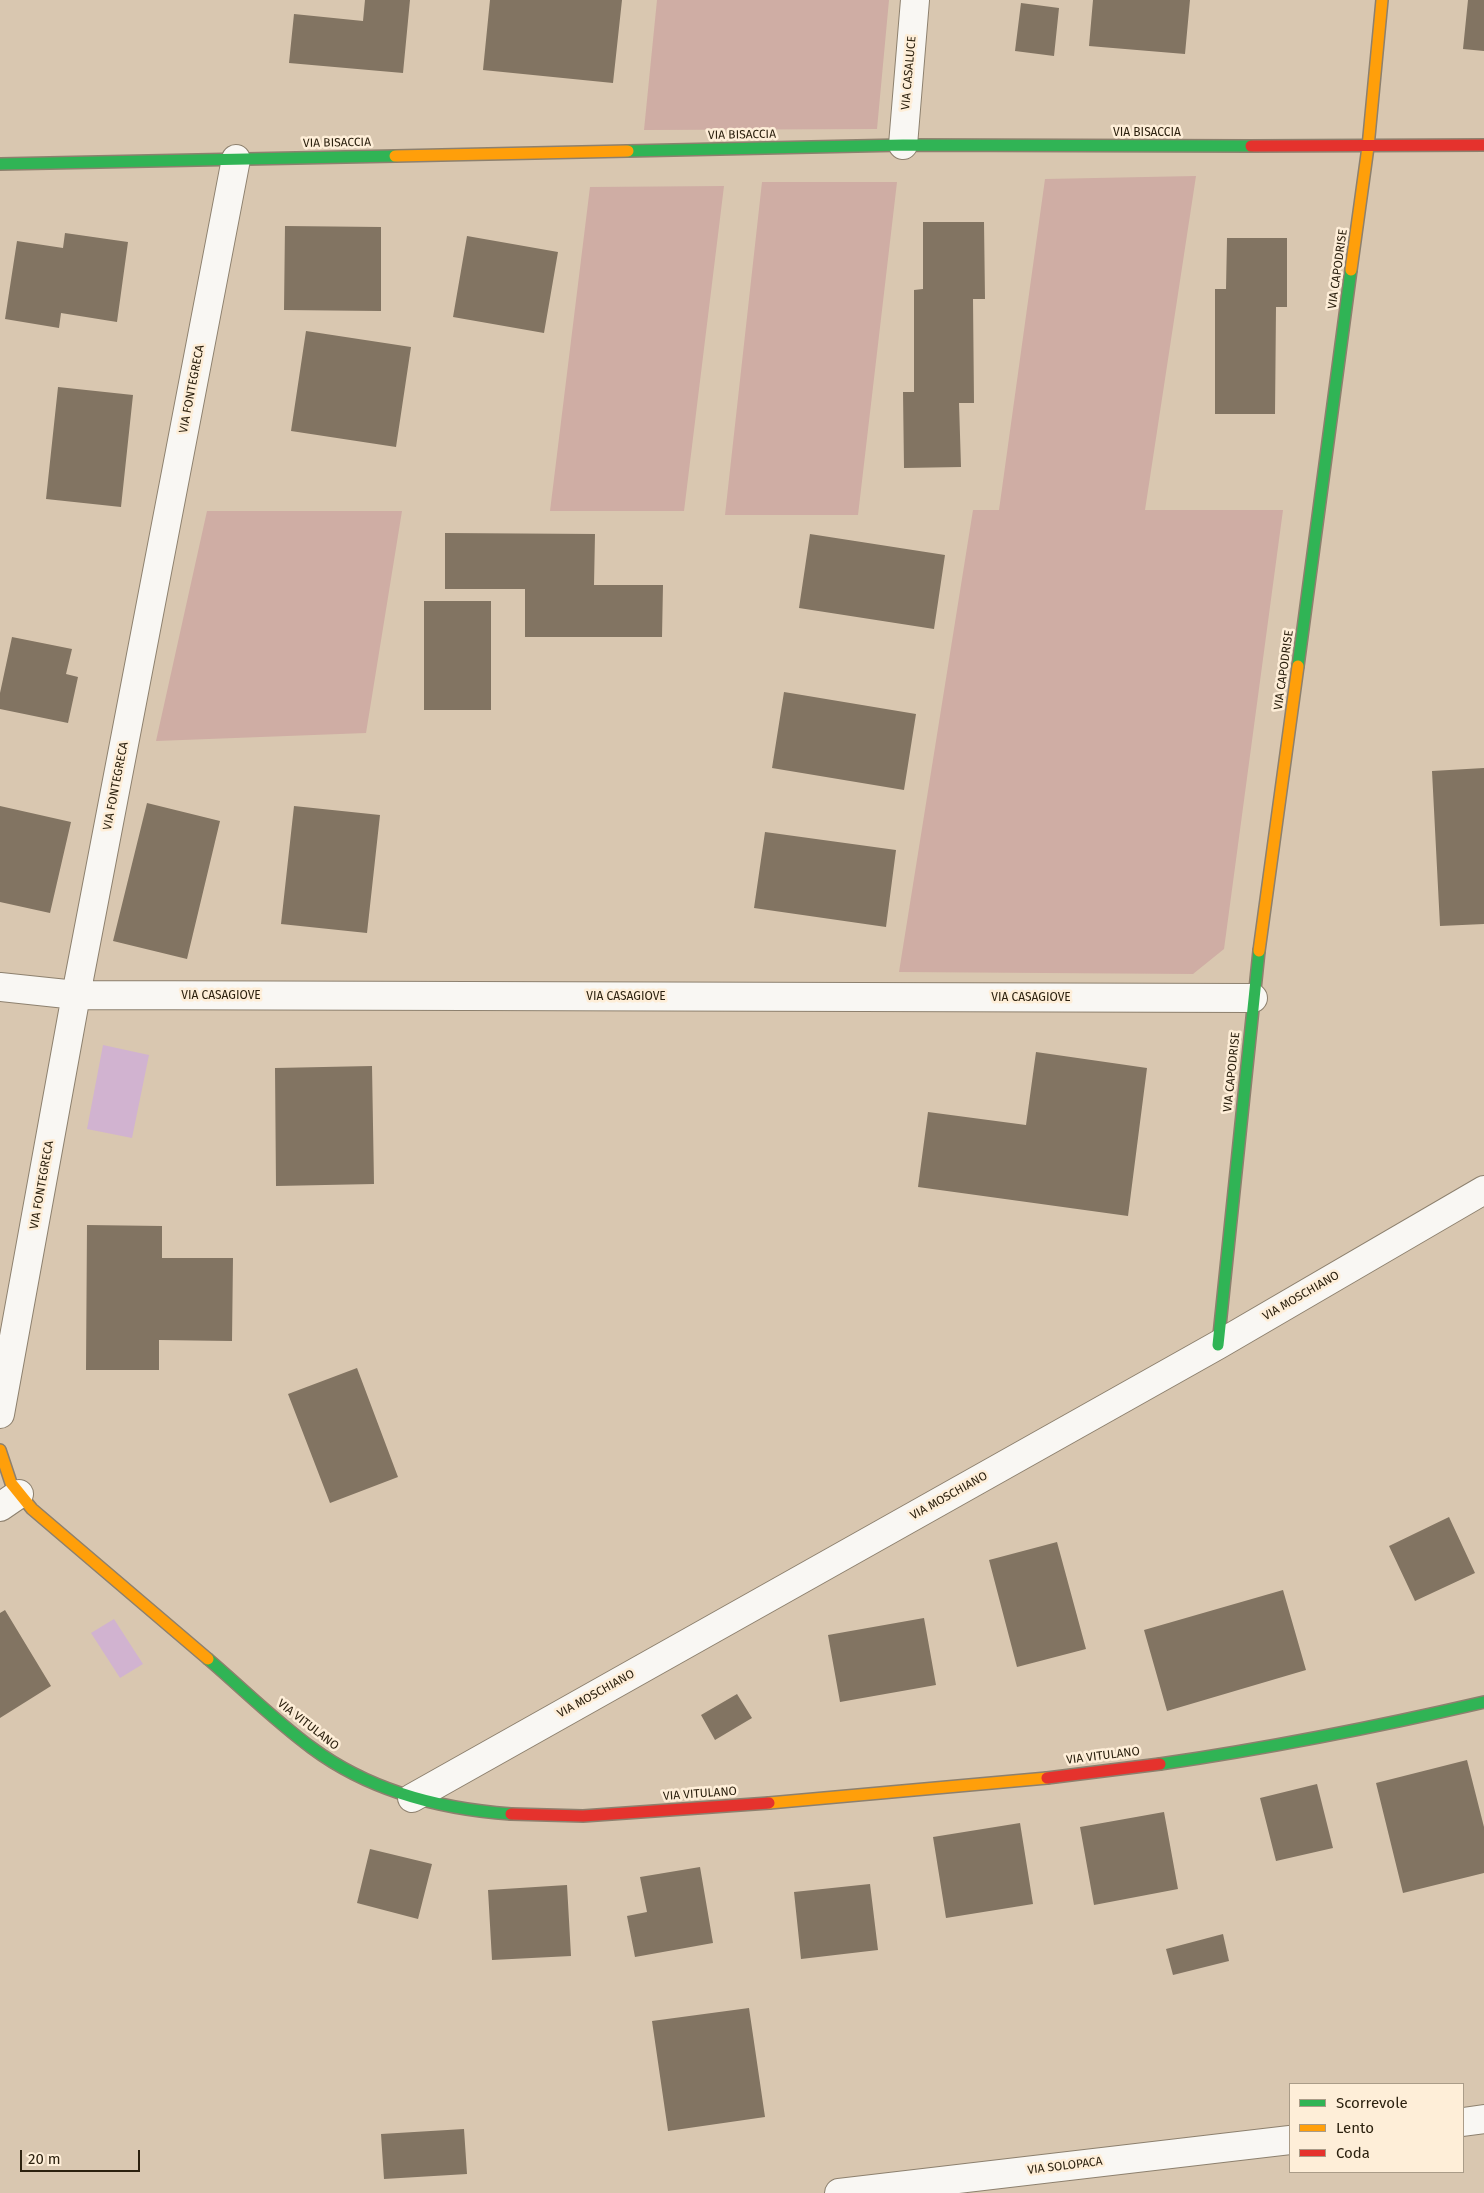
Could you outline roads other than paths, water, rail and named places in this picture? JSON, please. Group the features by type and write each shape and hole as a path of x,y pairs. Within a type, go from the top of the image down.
{"street":[{"name":"VIA CASALUCE","path":"903,145 915,0"},
{"name":"VIA CAPODRISE","path":"1218,1345 1253,998 1368,148 1382,0"},
{"name":"VIA BISACCIA","path":"0,164 903,145 1368,148 1484,145"},
{"name":"VIA FONTEGRECA","path":"0,1414 76,995 236,159"},
{"name":"VIA CASAGIOVE","path":"0,987 76,995 1253,998"},
{"name":"VIA MOSCHIANO","path":"412,1798 1218,1345 1484,1190"},
{"path":"0,1450 11,1483 9,1500"},
{"name":"VIA VITULANO","path":"9,1500 32,1509 312,1748 346,1770 412,1798 497,1812 583,1816 924,1792 1170,1762 1267,1747 1484,1702"},
{"path":"1464,2122 1484,2119"},
{"name":"VIA SOLOPACA","path":"839,2193 1289,2140"}]}
